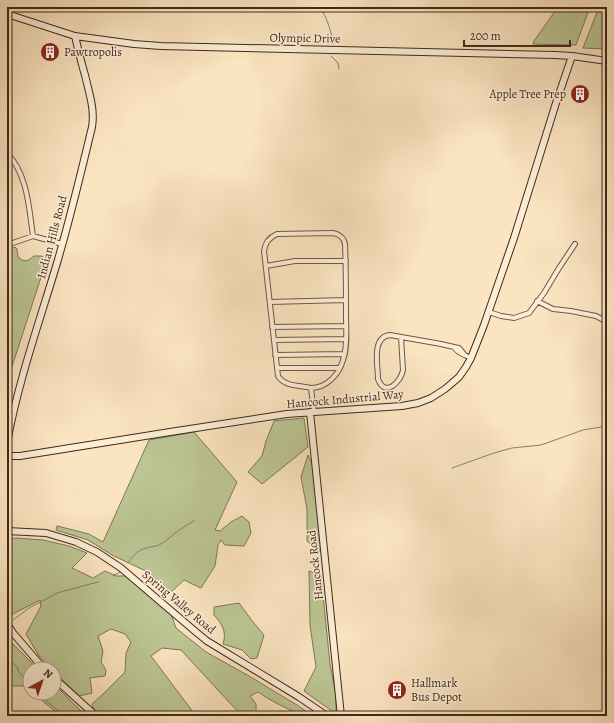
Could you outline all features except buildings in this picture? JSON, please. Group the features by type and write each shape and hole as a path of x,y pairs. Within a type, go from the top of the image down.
{"street":[{"name":"Olympic Drive","path":"7,14 75,36 134,44 161,46 555,54 607,61"},
{"name":"Indian Hills Road","path":"7,443 24,371 62,244 94,119 90,92 75,36"},
{"name":"Hancock Industrial Way","path":"7,456 20,456 286,414 402,406 418,403 438,394 451,384 462,372 471,358 489,312 514,238 572,56"},
{"path":"7,153 18,169 26,190 33,236"},
{"path":"277,234 338,234 345,242 346,261 346,339 343,363 331,379 318,388 284,383 278,376 275,355 266,266 265,247 268,240 273,235 277,234"},
{"path":"7,245 33,236 62,244"},
{"path":"489,312 514,318 528,313 544,293 575,244"},
{"path":"266,266 302,261 346,261"},
{"path":"270,302 346,300"},
{"path":"537,301 553,309 596,316 607,322"},
{"path":"272,327 346,326"},
{"path":"401,337 403,374 397,383 388,388 385,387 378,379 377,349 381,338 386,335 390,335 441,344 459,348 464,354 471,358"},
{"path":"274,340 346,339"},
{"path":"275,355 345,354"},
{"path":"277,368 340,368"},
{"path":"311,388 312,412"},
{"name":"Hancock Road","path":"312,412 341,716"},
{"name":"Spring Valley Road","path":"8,530 46,533 76,542 97,552 121,568 207,641 299,697 327,716"},
{"path":"7,624 37,661"},
{"path":"62,685 96,716"}],"green space":[{"path":"558,7 590,7 576,45 533,44 534,41"},
{"path":"599,7 607,7 607,49 583,48"},
{"path":"15,247 17,249 18,257 22,260 27,261 34,256 42,256 45,260 44,268 7,382 7,253 10,249"},
{"path":"304,418 308,447 262,484 248,472 262,456 274,421"},
{"path":"194,432 237,482 215,530 220,531 231,522 242,516 249,522 251,533 244,546 225,545 221,540 218,545 215,566 201,588 184,580 169,594 150,573 112,555 88,540 56,530 57,526 89,534 103,542 149,440"},
{"path":"308,455 312,464 323,554 307,541 307,509 301,477"},
{"path":"16,538 43,540 69,546 87,553 72,568 93,578 105,571 116,576 126,576 171,614 176,628 206,652 249,676 313,716 292,711 277,704 258,692 250,696 256,704 256,712 251,716 241,715 181,650 162,648 151,656 196,716 100,716 94,710 92,704 125,672 126,653 131,642 125,634 111,629 98,636 103,651 101,662 106,670 105,676 90,678 92,693 79,696 62,680 62,661 44,661 26,634 41,606 40,600 9,616 7,610 7,539"},
{"path":"309,571 321,575 330,664 336,696 336,714 304,691 316,667 310,625"},
{"path":"239,603 264,635 257,658 251,659 242,650 223,644 224,631 214,615 214,607"},
{"path":"7,638 30,661 22,661 22,686 11,686 7,681"},
{"path":"62,692 86,716 61,716 43,701 62,701"}],"waterway":[{"path":"320,7 325,15 333,43"},
{"path":"331,56 338,63 339,69"},
{"path":"452,468 512,448 541,445 583,430 607,426"},
{"path":"128,563 135,554 146,548 161,544 195,520"},
{"path":"113,575 121,571"},
{"path":"13,620 29,608 57,593 98,582"},
{"path":"7,657 17,667 22,676"},
{"path":"46,701 65,716"}],"place":[{"name":"Pawtropolis","path":"50,52"},
{"name":"Apple Tree Prep","path":"580,94"},
{"name":"Hallmark Bus Depot","path":"397,690"}]}
